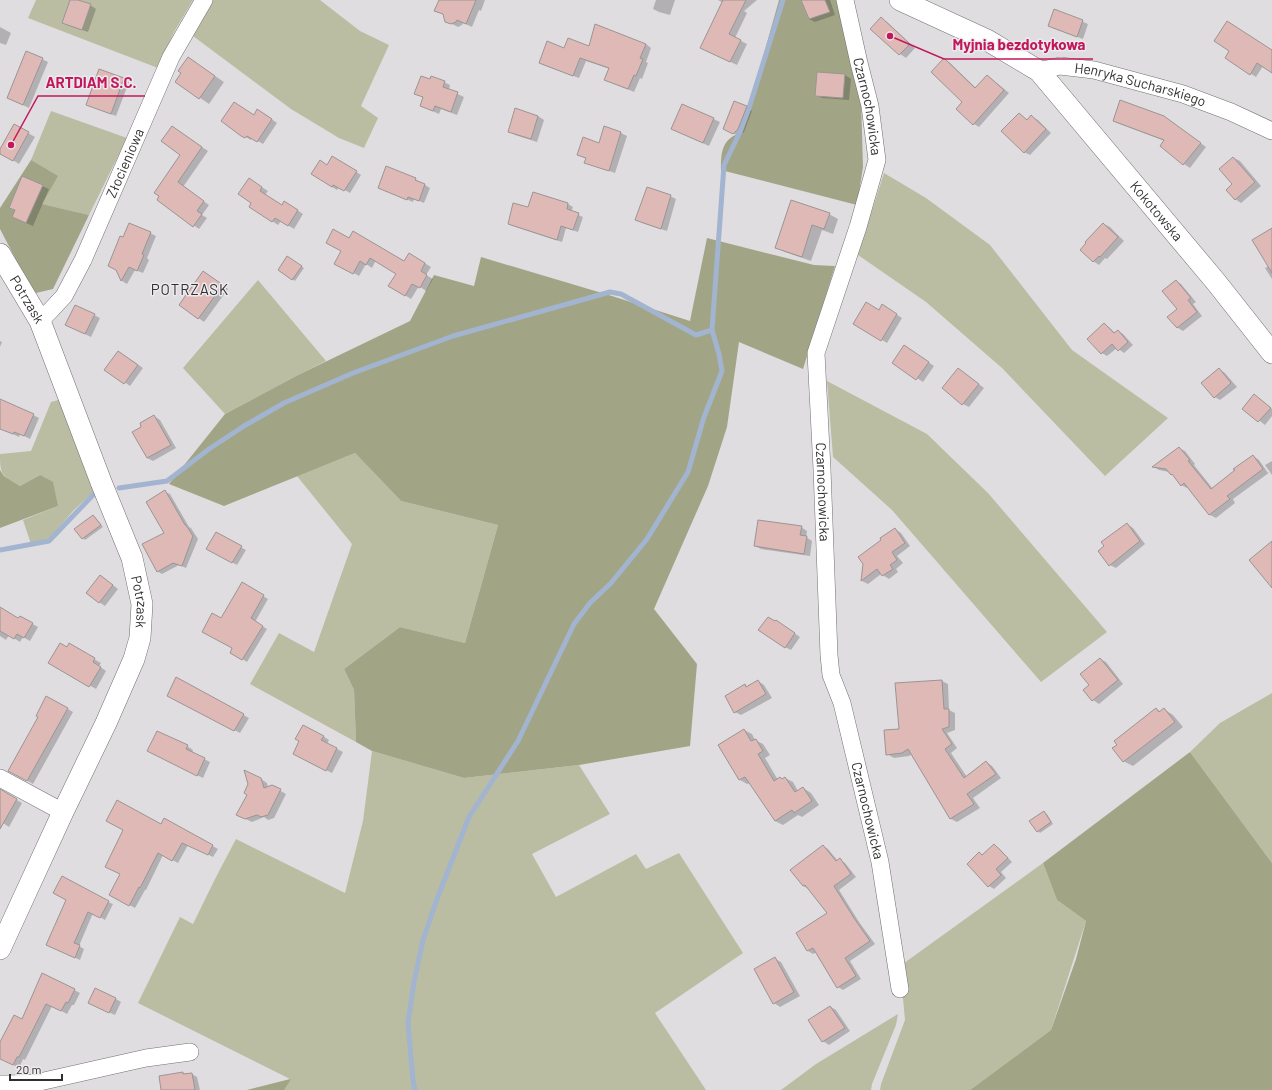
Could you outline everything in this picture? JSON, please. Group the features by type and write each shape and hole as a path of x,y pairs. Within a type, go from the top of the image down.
{"street":[{"name":"Złocieniowa","path":"40,321 64,296 83,260 171,57 204,0"},
{"name":"Czarnochowicka","path":"845,0 870,106 877,160 858,227 816,353 829,656 831,674 842,703 880,862 900,989"},
{"path":"900,0 987,40 1039,71"},
{"name":"Henryka Sucharskiego","path":"1039,71 1060,66 1094,70 1183,94 1231,112 1272,131"},
{"name":"Kokotowska","path":"1039,71 1216,282 1272,352"},
{"name":"Potrzask","path":"0,254 40,321 101,482 132,558 142,604 140,638 134,658 106,723 0,949"},
{"path":"0,778 63,812"},
{"path":"0,1084 35,1083 146,1058 190,1052"}],"green space":[{"path":"36,0 193,0 174,32 158,68 28,18"},
{"path":"212,0 320,0 360,31 389,45 361,106 378,118 364,148 339,138 291,109 193,36"},
{"path":"779,0 841,0 861,99 863,167 857,205 721,170 723,149 728,140 737,134 754,89"},
{"path":"51,111 127,138 89,215 41,204 31,160"},
{"path":"31,160 58,176 42,204 89,215 53,289 36,293 25,277 0,229 0,208"},
{"path":"884,173 926,198 990,245 1072,350 1168,418 1105,476 1002,368 926,302 858,255"},
{"path":"707,238 814,265 835,266 803,369 739,342 727,427 708,486 654,609 697,664 690,746 579,765 464,778 372,751 356,742 354,690 344,669 400,627 465,643 498,525 401,501 355,453 224,506 169,484 225,414 298,375 410,321 434,275 474,286 481,257 690,321"},
{"path":"258,280 326,361 225,414 183,368"},
{"path":"827,381 927,434 988,493 1107,632 1041,682 892,510 833,457"},
{"path":"62,399 94,491 73,511 50,538 31,544 23,520 58,506 40,475 20,486 6,477 2,471 0,454 31,451 51,402"},
{"path":"355,453 401,501 498,525 465,643 400,627 344,669 354,690 356,742 250,684 279,633 314,652 352,544 297,476"},
{"path":"0,470 4,476 20,486 40,475 53,482 58,506 0,528"},
{"path":"1272,693 1272,863 1190,752 1220,723"},
{"path":"372,751 464,778 579,765 610,814 532,854 556,897 636,854 646,869 679,853 743,953 655,1013 706,1090 247,1090 290,1079 138,1003 180,917 193,924 236,839 345,893 363,821"},
{"path":"1190,752 1272,863 1272,1090 970,1090 1051,1030 1076,959 1086,921 1057,900 1043,863"},
{"path":"1043,863 1057,900 1086,921 1051,1030 970,1090 880,1090 905,1020 900,966"},
{"path":"898,1014 896,1025 872,1084 871,1090 781,1090 816,1064"},
{"path":"291,1079 284,1090 247,1090"}],"building":[{"path":"70,0 78,0 91,4 82,30 62,23"},
{"path":"439,0 476,0 466,24 457,20 451,24 445,22 443,14 434,11"},
{"path":"723,0 746,0 729,34 741,40 730,62 700,48"},
{"path":"801,0 825,0 830,12 809,19"},
{"path":"1054,9 1083,20 1077,37 1048,26"},
{"path":"881,17 910,44 899,55 870,29"},
{"path":"1227,21 1272,50 1272,73 1257,63 1250,75 1225,58 1229,51 1214,41"},
{"path":"595,24 646,44 640,58 643,59 636,76 634,75 628,89 604,80 609,68 580,58 573,76 539,63 547,41 564,48 568,38 589,46"},
{"path":"26,51 43,58 23,105 7,98"},
{"path":"188,57 215,76 199,99 175,82 181,73 178,71"},
{"path":"944,58 975,88 987,75 1004,90 973,125 956,109 962,102 931,72"},
{"path":"99,69 124,78 111,114 86,105"},
{"path":"817,72 845,74 843,98 815,96"},
{"path":"421,76 430,79 431,76 445,81 443,87 458,92 451,112 435,106 433,111 420,106 423,97 414,94"},
{"path":"1120,100 1164,116 1201,143 1183,165 1160,146 1164,140 1113,121"},
{"path":"734,101 747,106 738,129 733,134 723,129"},
{"path":"234,102 254,115 257,109 272,119 257,142 247,136 245,138 241,136 221,121"},
{"path":"682,104 714,118 703,143 671,129"},
{"path":"515,108 538,116 531,139 508,132"},
{"path":"1019,113 1027,120 1031,115 1046,129 1024,153 1001,131"},
{"path":"14,124 29,132 13,161 0,154 0,149"},
{"path":"172,126 202,147 178,182 204,201 197,211 202,214 193,227 157,200 159,196 154,193 180,155 161,141"},
{"path":"604,126 621,132 609,171 584,163 586,158 577,155 583,137 599,143"},
{"path":"332,156 357,171 344,191 333,185 332,187 311,174 320,160 327,165"},
{"path":"1233,157 1255,182 1235,200 1226,190 1232,184 1219,169"},
{"path":"386,166 416,178 415,180 425,184 419,201 408,197 407,200 378,188"},
{"path":"22,176 43,185 26,223 12,217 15,210 9,208"},
{"path":"249,178 262,187 260,191 282,205 284,201 298,210 288,226 275,218 272,222 249,207 251,203 238,194"},
{"path":"647,187 671,195 661,229 635,220"},
{"path":"533,192 568,203 567,209 579,213 573,230 561,226 557,240 508,224 513,203 528,207"},
{"path":"791,200 830,213 824,229 812,225 802,257 775,248"},
{"path":"129,223 151,232 137,271 129,267 121,281 116,270 108,266 120,236 123,237"},
{"path":"1103,223 1118,237 1100,257 1099,256 1093,262 1080,250 1086,243 1085,242"},
{"path":"1272,228 1272,273 1252,240"},
{"path":"333,229 349,238 353,231 404,261 409,253 425,263 421,271 427,275 420,288 412,284 405,296 388,286 396,274 370,258 366,265 360,261 353,274 334,264 341,251 326,243"},
{"path":"287,256 302,266 292,280 278,270"},
{"path":"203,271 223,285 198,319 179,305"},
{"path":"1176,280 1191,298 1188,300 1197,312 1177,328 1167,317 1177,309 1162,291"},
{"path":"866,302 879,310 882,304 897,314 881,341 853,324"},
{"path":"75,305 95,314 85,334 65,325"},
{"path":"1104,323 1114,333 1118,330 1128,342 1118,351 1112,344 1101,354 1087,339"},
{"path":"904,345 929,362 916,380 892,363"},
{"path":"118,351 138,365 124,384 104,370"},
{"path":"958,368 979,384 962,405 942,388"},
{"path":"1219,368 1231,383 1214,398 1201,383"},
{"path":"1254,394 1271,408 1258,422 1242,409"},
{"path":"0,399 34,414 24,436 0,429"},
{"path":"154,415 171,445 147,458 132,432 141,427 140,423"},
{"path":"1179,447 1190,460 1188,461 1211,489 1235,470 1233,469 1253,455 1263,469 1227,496 1230,499 1209,515 1184,483 1181,486 1166,469 1152,467"},
{"path":"165,490 193,536 182,566 173,563 157,572 142,544 164,533 146,502"},
{"path":"93,515 101,525 82,539 74,529"},
{"path":"758,520 802,526 800,535 807,536 804,554 754,546"},
{"path":"1127,523 1140,541 1109,566 1098,551 1104,546 1101,542"},
{"path":"895,528 905,543 892,552 897,560 890,565 893,569 882,576 877,569 861,581 863,564 858,557 881,540 880,538"},
{"path":"216,532 242,546 232,563 206,549"},
{"path":"1272,541 1272,588 1249,560"},
{"path":"100,575 113,585 99,603 86,593"},
{"path":"242,582 264,595 251,618 263,626 242,660 230,653 232,648 202,632 212,613 221,618"},
{"path":"0,607 18,618 20,616 33,623 24,638 17,634 14,639 0,631"},
{"path":"768,617 775,621 776,620 795,633 785,648 758,630"},
{"path":"60,643 67,647 69,643 95,658 93,662 101,667 89,687 48,663"},
{"path":"1100,658 1118,680 1092,701 1083,690 1089,685 1080,674"},
{"path":"176,677 244,714 234,731 167,696"},
{"path":"758,680 766,694 734,713 725,696 745,684 746,687"},
{"path":"942,680 944,709 949,709 949,727 942,729 952,744 945,749 964,778 986,761 996,774 967,794 974,804 950,819 908,749 902,753 886,755 884,730 899,729 895,683"},
{"path":"46,696 68,708 27,781 8,771 38,717 36,716"},
{"path":"1156,708 1159,712 1164,708 1175,722 1123,762 1112,748 1117,745 1114,741"},
{"path":"303,725 324,736 321,740 337,748 326,771 293,754 299,741 295,739"},
{"path":"744,729 751,741 756,739 763,751 758,754 774,781 780,777 782,779 785,777 795,792 803,787 812,801 794,813 792,810 775,821 745,777 739,780 718,745"},
{"path":"157,731 188,745 186,749 205,758 197,776 147,751"},
{"path":"244,770 261,778 264,788 272,785 281,789 268,815 261,817 257,815 245,819 236,815 247,795 244,793 248,784"},
{"path":"0,789 17,799 0,829"},
{"path":"117,800 161,824 164,818 213,845 208,855 182,843 172,861 158,853 129,906 109,895 120,874 105,867 123,830 106,821"},
{"path":"1044,811 1051,822 1037,832 1029,821"},
{"path":"994,844 1008,858 996,869 1001,875 988,887 967,864 979,852 982,855"},
{"path":"823,845 836,861 840,858 851,874 834,886 870,941 845,958 856,976 837,988 813,948 807,951 796,933 827,913 805,885 803,886 790,870"},
{"path":"62,876 109,901 100,918 88,912 74,943 80,945 75,958 46,945 66,900 53,893"},
{"path":"775,957 794,992 773,1004 754,969"},
{"path":"42,973 75,989 68,1003 66,1002 61,1011 46,1004 19,1057 17,1057 13,1065 0,1059 0,1042 14,1015 22,1019"},
{"path":"95,988 116,998 109,1013 88,1003"},
{"path":"830,1006 845,1028 822,1042 808,1020"},
{"path":"183,1072 183,1074 192,1073 195,1090 161,1090 159,1076"}],"waterway":[{"path":"415,1090 408,1023 414,982 423,940 437,899 469,817 518,741 574,624 590,603 611,583 647,539 688,472 704,417 722,371 712,330 724,165 740,132 749,108 783,0"},
{"path":"119,488 167,481 209,449 244,426 284,403 353,373 453,336 610,292 621,294 696,335 712,330"},
{"path":"0,550 49,541 94,494"}],"place":[{"name":"Myjnia bezdotykowa","path":"890,36"},
{"name":"ARTDIAM S.C.","path":"11,145"}],"district":[{"name":"POTRZASK","path":"190,290"}]}
